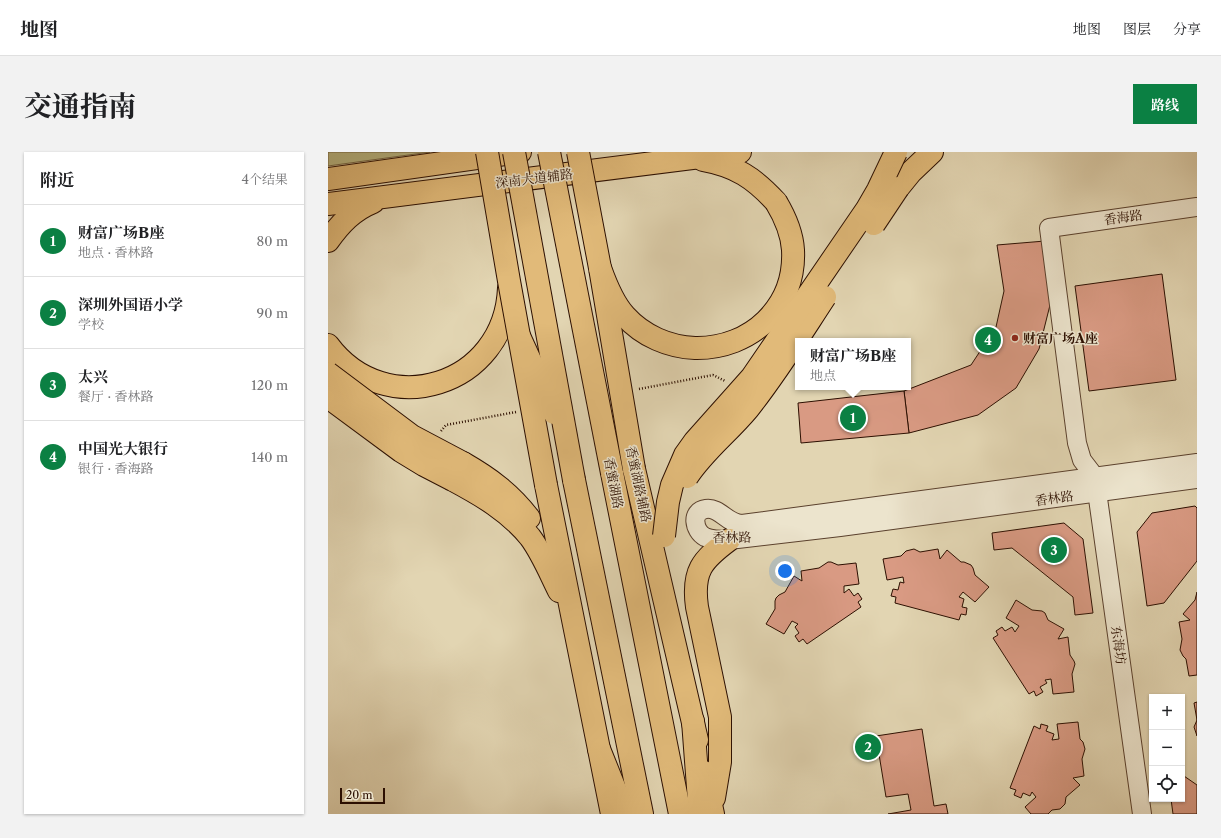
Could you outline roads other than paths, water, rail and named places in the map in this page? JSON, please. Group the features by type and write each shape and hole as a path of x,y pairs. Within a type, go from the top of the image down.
{"main road":[{"path":"487,152 546,485 612,814"},
{"path":"514,152 574,480 642,814"},
{"path":"328,179 520,152"},
{"name":"香蜜湖路","path":"549,152 680,814"},
{"name":"香蜜湖路辅路","path":"578,152 600,268 634,469 693,721 708,813"},
{"name":"深南大道辅路","path":"328,204 740,152"},
{"path":"667,610 663,562 664,536 668,502 672,485 685,455 695,441 756,372 867,209 896,152"},
{"path":"798,338 898,188 926,156 932,152"},
{"path":"600,268 610,294 624,316 641,330 663,342 685,347 707,348 727,344 746,336 762,325 774,312 789,283 792,267 793,250 790,232 785,218 776,202 752,178 737,170 704,160 688,159"},
{"path":"334,234 353,213 368,204 389,196"},
{"path":"328,345 341,361 357,374 375,382 397,386 420,386 439,382 457,375 474,364 491,345 504,319 508,302 509,281"},
{"path":"519,336 568,444"},
{"path":"664,536 678,494 694,466 747,410 765,387 795,342"},
{"path":"328,373 458,472 476,492 495,504 512,518 530,537 542,556 564,602 576,633"},
{"path":"328,397 401,451 424,465 490,480 501,488 534,524 565,578"},
{"path":"708,813 720,762 720,717 697,607 695,582 705,559 729,540"},
{"path":"599,749 625,814"}],"street":[{"name":"香海路","path":"1096,485 1082,460 1077,443 1050,228 1197,207"},
{"name":"香林路","path":"1197,463 1096,485 840,527 729,540 709,538 700,534 697,530 695,522 700,512 706,509 715,511 732,522 742,524 1096,485 1197,479"},
{"name":"东海坊","path":"1096,485 1142,814"}],"place":[{"name":"财富广场A座","path":"1015,338"},
{"name":"中国光大银行","path":"988,340"},
{"name":"财富广场B座","path":"853,418"},
{"name":"太兴","path":"1054,550"},
{"name":"深圳外国语小学","path":"868,747"}]}
